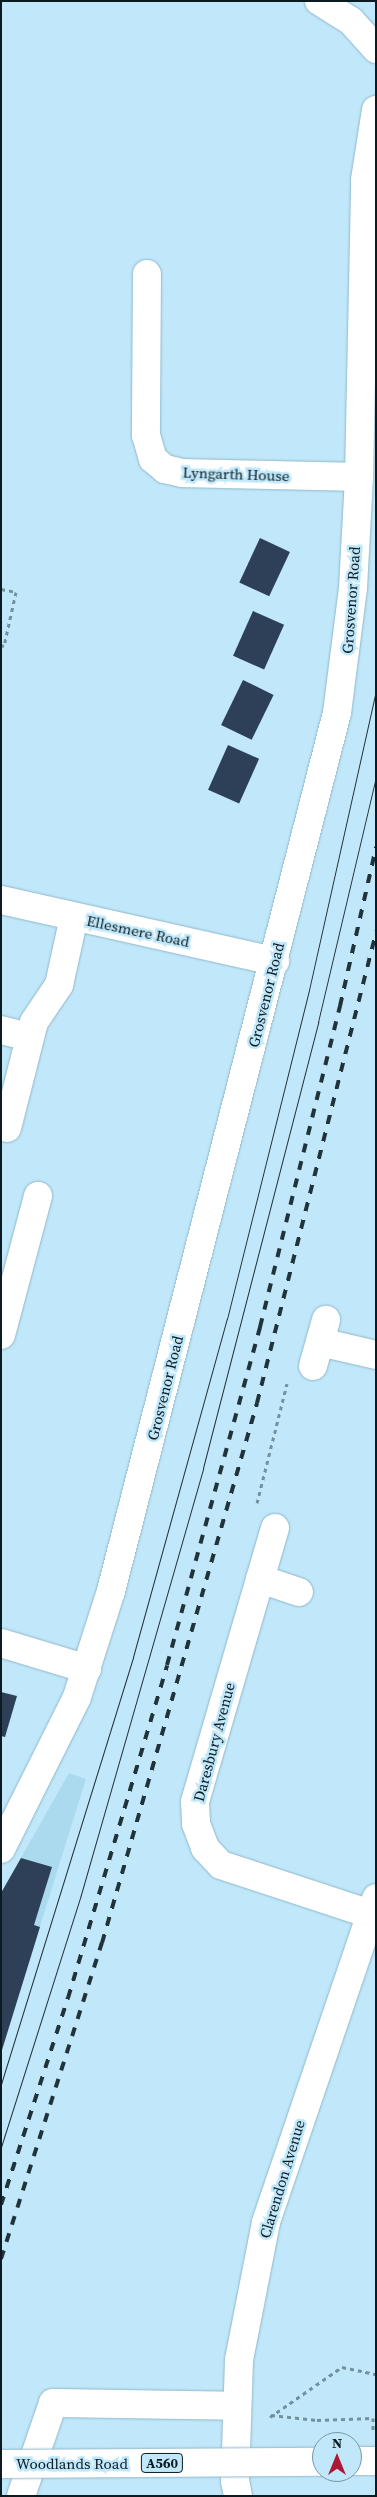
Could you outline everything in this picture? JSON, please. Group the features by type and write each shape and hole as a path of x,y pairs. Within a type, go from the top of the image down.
{"main road":[{"path":"319,1 347,11 376,49"},
{"name":"Grosvenor Road","path":"1,1849 67,1720 87,1669 136,1500 275,961 342,689 350,631 359,477 369,355 366,180 376,110"},
{"name":"Lyngarth House","path":"147,274 146,435 153,459 165,469 182,473 359,477"},
{"name":"Ellesmere Road","path":"1,900 275,961"},
{"path":"7,1128 29,1036 40,1009 59,985 74,917"},
{"path":"1,1030 29,1036"},
{"path":"1,1335 38,1196"},
{"path":"319,1343 376,1355"},
{"name":"Daresbury Avenue","path":"275,1528 195,1802 196,1824 205,1848 222,1865 371,1921"},
{"path":"260,1579 299,1592"},
{"path":"1,1643 87,1669"},
{"name":"Clarendon Avenue","path":"238,2496 237,2406 239,2360 266,2222 371,1921"},
{"path":"21,2496 53,2403 237,2406"},
{"name":"Woodlands Road","path":"1,2464 312,2462"}],"path":[{"path":"1,589 16,592 4,646 1,645"},
{"path":"275,1528 255,1501 289,1376 319,1343"},
{"path":"266,2424 271,2415 342,2367 376,2374"},
{"path":"271,2415 318,2420 373,2418"}],"shaded area":[{"path":"69,1773 86,1779 1,2051 1,1893"}],"building":[{"path":"260,538 290,552 269,596 239,582"},
{"path":"253,611 284,625 264,670 233,656"},
{"path":"243,680 274,695 252,740 221,725"},
{"path":"228,745 259,759 239,804 208,790"},
{"path":"1,1692 17,1696 5,1737 1,1736"},
{"path":"21,1858 52,1867 34,1925 40,1927 2,2050 1,1893"}],"tram line":[{"path":"1,2084 133,1657 227,1319 309,990 376,691"},
{"path":"1,2147 80,1898 203,1468 318,1022 376,777"}],"railway":[{"path":"1,2205 68,1998 167,1665 260,1327 340,1006 376,847"},
{"path":"1,2259 102,1943 257,1403 376,931"}]}
